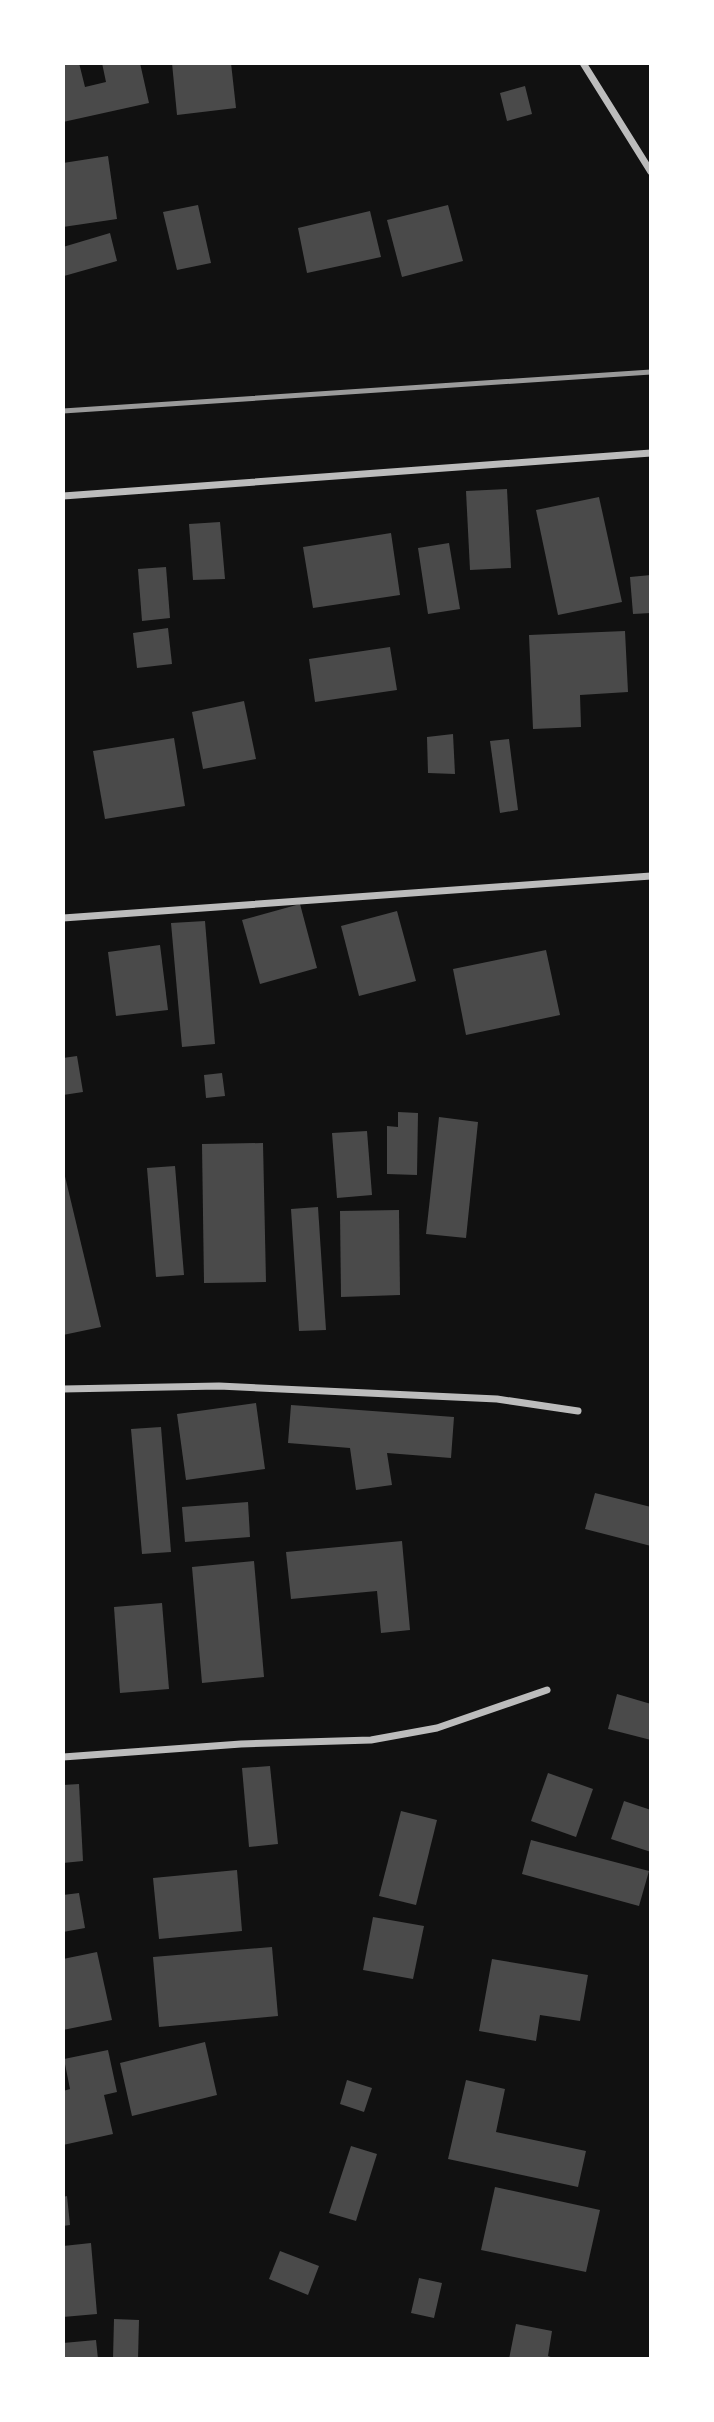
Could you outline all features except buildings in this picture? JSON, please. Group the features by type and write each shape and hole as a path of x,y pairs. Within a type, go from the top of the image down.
{"street":[{"path":"583,63 651,172"},
{"path":"63,496 651,453"},
{"path":"63,918 651,876"},
{"path":"63,1389 219,1386 497,1399 578,1411"},
{"path":"63,1757 241,1744 371,1740 437,1728 547,1690"}],"railway":[{"path":"63,411 651,372"}]}
